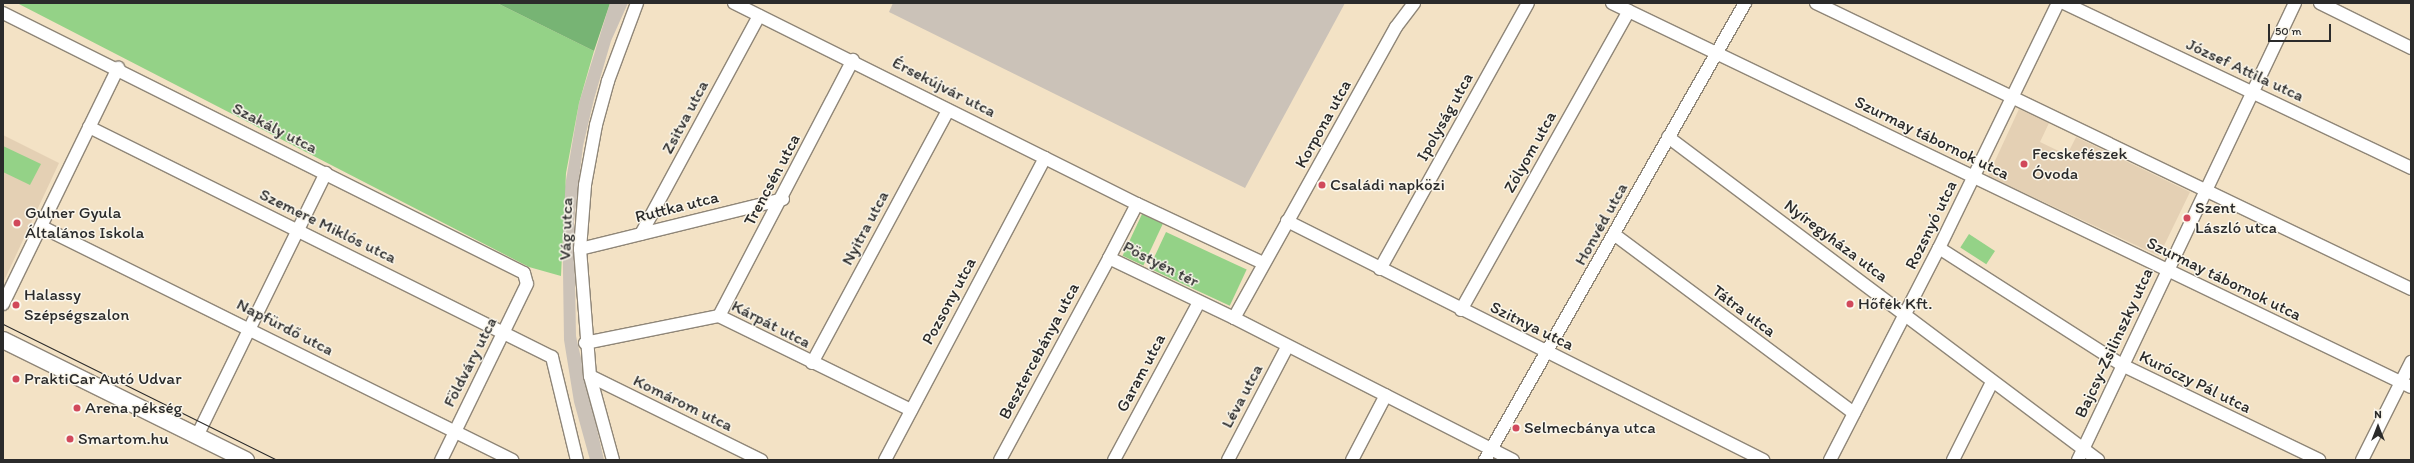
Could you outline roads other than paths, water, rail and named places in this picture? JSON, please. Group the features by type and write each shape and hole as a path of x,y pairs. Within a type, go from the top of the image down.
{"main road":[{"path":"3,340 246,460"}],"street":[{"name":"Vág utca","path":"613,460 590,376 585,343 580,249 585,185 596,125 608,81 637,3"},
{"name":"Érsekújvár utca","path":"734,3 853,60 948,110 1137,204"},
{"name":"Korpona utca","path":"1263,263 1396,27 1414,3"},
{"name":"Ipolyság utca","path":"1380,269 1528,3"},
{"name":"Szurmay tábornok utca","path":"1612,3 2406,385"},
{"name":"Honvéd utca","path":"1485,460 1615,235 1668,137 1745,3"},
{"path":"1816,3 2011,99 2206,190 2411,289"},
{"name":"Rozsnyó utca","path":"1830,460 1939,248 2058,3"},
{"name":"József Attila utca","path":"2064,3 2411,168"},
{"name":"Bajcsy-Zsilinszky utca","path":"2080,455 2295,3"},
{"path":"2320,3 2411,48"},
{"name":"Zólyom utca","path":"1461,310 1628,11"},
{"name":"Szakály utca","path":"3,13 118,68 524,273 527,279"},
{"name":"Zsitva utca","path":"641,234 759,16"},
{"name":"Trencsén utca","path":"719,316 782,199 853,60"},
{"path":"3,304 42,227 118,68"},
{"name":"Nyitra utca","path":"812,363 948,110"},
{"name":"Szemere Miklós utca","path":"89,127 552,356 577,460"},
{"name":"Nyíregyháza utca","path":"1668,137 1906,314 1992,382 2080,455 2098,460"},
{"name":"Pozsony utca","path":"890,458 911,410 1045,158"},
{"path":"197,436 297,229 326,173"},
{"name":"Ruttka utca","path":"580,249 782,199"},
{"path":"1137,204 1263,263 1234,318 1287,347 1386,395 1513,460"},
{"name":"Pöstyén tér","path":"1137,204 1109,258 1234,318"},
{"name":"Szitnya utca","path":"1287,221 1461,310 1764,460"},
{"name":"Napfürdő utca","path":"42,227 249,328 512,460"},
{"name":"Tátra utca","path":"1615,235 1854,413"},
{"name":"Kuróczy Pál utca","path":"1939,248 2122,365 2319,460"},
{"name":"Besztercebánya utca","path":"1000,460 1109,258"},
{"name":"Földváry utca","path":"441,460 505,332 527,279"},
{"name":"Garam utca","path":"1114,460 1199,302"},
{"name":"Kárpát utca","path":"585,343 719,316 812,363 911,410"},
{"name":"Léva utca","path":"1228,460 1287,347"},
{"path":"2362,460 2406,385 2411,362"},
{"name":"Komárom utca","path":"590,376 761,460"},
{"path":"1953,460 1992,382"},
{"path":"1352,460 1386,395"}],"tram line":[{"path":"3,324 277,460"}],"place":[{"name":"Fecskefészek Óvoda","path":"2024,164"},
{"name":"Családi napközi","path":"1322,185"},
{"name":"Szent László utca","path":"2187,218"},
{"name":"Gulner Gyula Általános Iskola","path":"17,223"},
{"name":"Hőfék Kft.","path":"1850,304"},
{"name":"Halassy Szépségszalon","path":"16,305"},
{"name":"PraktiCar Autó Udvar","path":"16,379"},
{"name":"Arena pékség","path":"77,408"},
{"name":"Selmecbánya utca","path":"1516,428"},
{"name":"Smartom.hu","path":"70,439"}]}
